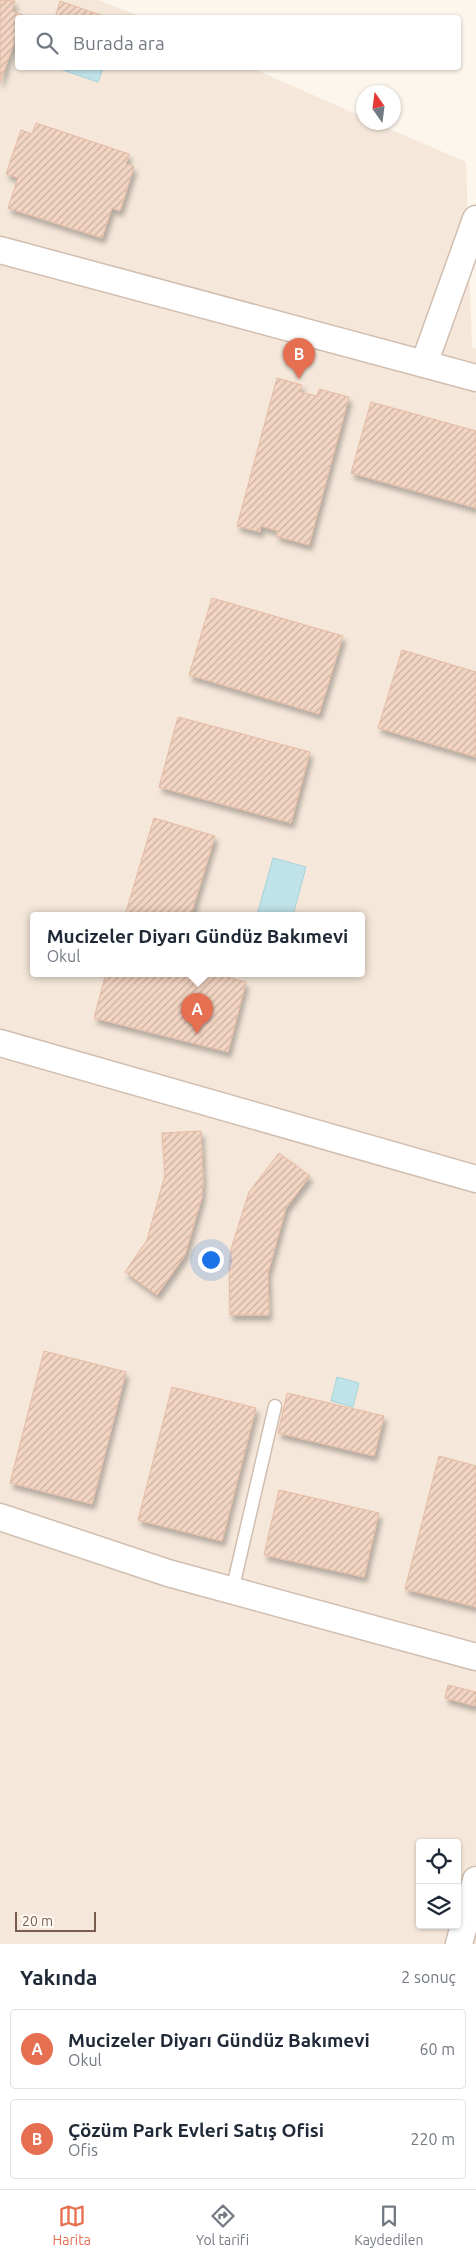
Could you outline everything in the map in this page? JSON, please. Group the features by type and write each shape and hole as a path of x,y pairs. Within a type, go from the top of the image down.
{"street":[{"path":"424,364 476,219"},
{"path":"0,250 476,378"},
{"path":"0,1043 476,1179"},
{"path":"0,1517 168,1573 476,1657"},
{"path":"459,1944 476,1880"}],"lane":[{"path":"232,1591 275,1406"}],"shaded area":[{"path":"0,0 99,0 137,15 15,15 15,70 257,70 356,114 356,130 392,130 466,162 472,347 476,349 476,1944 0,1944"}],"water":[{"path":"63,70 102,70 98,82"},
{"path":"273,858 306,867 294,912 258,912"},
{"path":"337,1377 359,1383 353,1407 331,1401"}],"building":[{"path":"0,0 15,1 12,11 23,15 15,15 15,40 0,83"},
{"path":"60,1 100,15 56,15"},
{"path":"36,123 129,154 126,164 134,167 120,211 112,208 102,238 8,208 18,178 6,174 21,130 32,134"},
{"path":"277,378 302,385 300,392 317,396 319,389 349,397 309,545 276,536 278,531 261,526 260,532 237,526"},
{"path":"371,402 476,431 476,508 351,473"},
{"path":"212,598 343,636 319,714 189,675"},
{"path":"402,650 476,672 476,757 378,728"},
{"path":"178,717 310,752 291,823 159,787"},
{"path":"154,818 215,836 192,912 126,912"},
{"path":"105,977 227,977 246,982 228,1052 94,1018"},
{"path":"201,1131 202,1197 185,1255 157,1295 125,1272 147,1240 165,1175 162,1133"},
{"path":"279,1153 310,1176 286,1208 268,1273 269,1315 230,1315 229,1267 231,1249 249,1192"},
{"path":"44,1351 126,1372 92,1504 10,1483"},
{"path":"172,1387 256,1408 222,1541 138,1520"},
{"path":"287,1393 384,1416 374,1456 278,1433"},
{"path":"439,1456 476,1466 476,1607 405,1589"},
{"path":"279,1490 379,1513 364,1577 264,1555"},
{"path":"448,1685 476,1692 475,1706 445,1698"}],"place":[{"name":"Çözüm Park Evleri Satış Ofisi","path":"299,379"},
{"name":"Mucizeler Diyarı Gündüz Bakımevi","path":"197,1034"}]}
